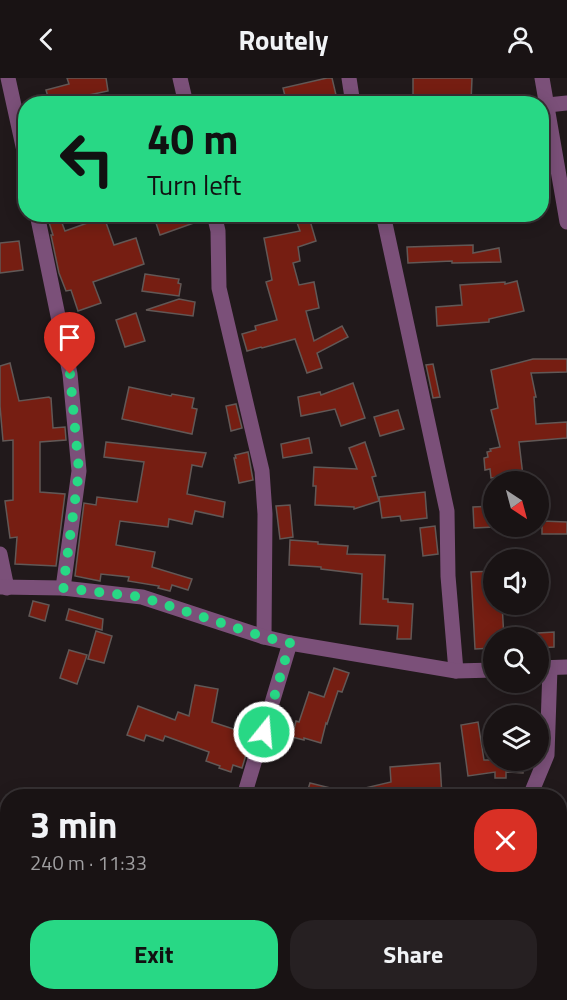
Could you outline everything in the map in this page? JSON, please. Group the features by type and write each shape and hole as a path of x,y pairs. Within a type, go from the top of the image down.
{"street":[{"path":"8,78 18,124"},
{"path":"180,78 184,96"},
{"path":"349,78 352,96"},
{"path":"542,78 546,96"},
{"path":"549,105 567,103"},
{"path":"549,111 567,222"},
{"path":"39,222 70,374 79,471 63,588"},
{"path":"216,222 219,288 262,471 265,514 264,637"},
{"path":"385,222 447,511 448,576 456,670"},
{"path":"0,554 4,588 63,588 142,597 264,637 290,643 456,670 483,669"},
{"path":"246,789 290,643"},
{"path":"549,668 567,667"},
{"path":"533,789 547,755 545,693"}],"building":[{"path":"67,78 106,78 108,91 90,96 48,96 46,90 69,84"},
{"path":"332,78 336,95 285,96 283,88"},
{"path":"413,78 472,78 471,96 413,96"},
{"path":"49,222 62,222 65,231 90,222 106,222 114,245 136,238 144,264 93,282 101,303 78,311 71,290 66,291 59,273 51,235 53,235"},
{"path":"156,222 197,222 160,235"},
{"path":"297,222 310,222 316,241 298,247 300,261 293,263 299,285 314,282 319,308 306,311 314,341 342,326 348,337 317,353 322,368 307,373 295,339 247,351 242,334 256,330 255,326 277,320 266,282 272,280 264,238 300,231"},
{"path":"19,241 23,270 0,273 0,243"},
{"path":"473,245 473,253 499,248 501,262 408,263 407,247"},
{"path":"145,274 179,279 178,283 181,284 179,296 142,291"},
{"path":"517,281 524,311 489,319 489,322 437,326 436,307 462,305 460,285 505,282 505,284"},
{"path":"179,299 195,302 193,316 146,310"},
{"path":"136,313 145,341 125,347 116,320"},
{"path":"533,359 567,359 567,372 531,373 536,397 534,397 536,424 567,422 567,438 519,442 522,471 485,470 484,458 488,457 487,452 500,447 491,410 498,408 491,370"},
{"path":"10,363 19,401 51,398 53,428 65,427 66,440 40,442 40,492 65,494 56,566 15,564 17,537 10,538 5,501 13,500 13,440 3,441 0,406 0,366"},
{"path":"433,364 440,397 433,398 426,365"},
{"path":"353,383 365,418 341,426 335,409 301,416 298,397 320,392 321,395"},
{"path":"129,387 171,396 172,394 194,398 192,408 197,409 192,434 122,419"},
{"path":"236,404 242,428 231,431 226,406"},
{"path":"398,410 404,429 380,436 374,417"},
{"path":"309,438 312,453 283,458 281,444"},
{"path":"106,442 206,453 202,467 192,465 187,494 225,502 223,517 195,511 192,524 169,519 168,527 120,521 116,545 155,552 152,567 192,579 188,590 172,585 170,591 158,588 159,586 128,581 129,577 101,574 100,581 75,576 84,503 96,505 97,497 137,502 144,462 104,457"},
{"path":"365,442 376,476 372,477 379,501 354,509 354,507 315,505 314,467 357,469 349,448"},
{"path":"248,452 253,480 239,483 234,458 236,458 235,455"},
{"path":"425,492 427,518 401,521 400,516 382,518 379,497"},
{"path":"290,505 293,537 280,539 276,506"},
{"path":"473,507 483,507 483,528 474,528"},
{"path":"549,521 567,522 567,534 549,534"},
{"path":"435,526 438,554 423,556 420,528"},
{"path":"290,540 348,546 347,554 385,555 383,599 388,599 388,602 413,604 411,639 397,639 398,626 360,624 362,574 321,569 321,567 289,565"},
{"path":"483,571 483,615 503,615 503,627 483,627 483,649 475,649 471,572"},
{"path":"33,601 49,605 45,621 29,616"},
{"path":"69,609 103,619 102,630 66,620"},
{"path":"96,631 112,636 104,663 88,659"},
{"path":"549,632 554,632 554,647 549,647"},
{"path":"69,650 87,655 77,684 60,678"},
{"path":"334,668 349,673 342,692 338,691 321,743 292,737 296,721 299,722 309,692 324,697"},
{"path":"195,685 218,689 212,722 252,735 242,768 233,765 231,772 219,768 220,766 206,761 209,752 165,736 163,741 146,735 144,741 127,735 138,706 175,720 178,712 189,716"},
{"path":"478,722 483,771 523,771 523,773 506,772 506,778 495,778 495,772 468,776 461,725"},
{"path":"440,763 442,789 361,789 391,782 390,767"},
{"path":"310,783 335,789 308,789"}],"route":[{"path":"70,374 79,471 63,588 142,597 264,637 290,643 264,732"}]}
